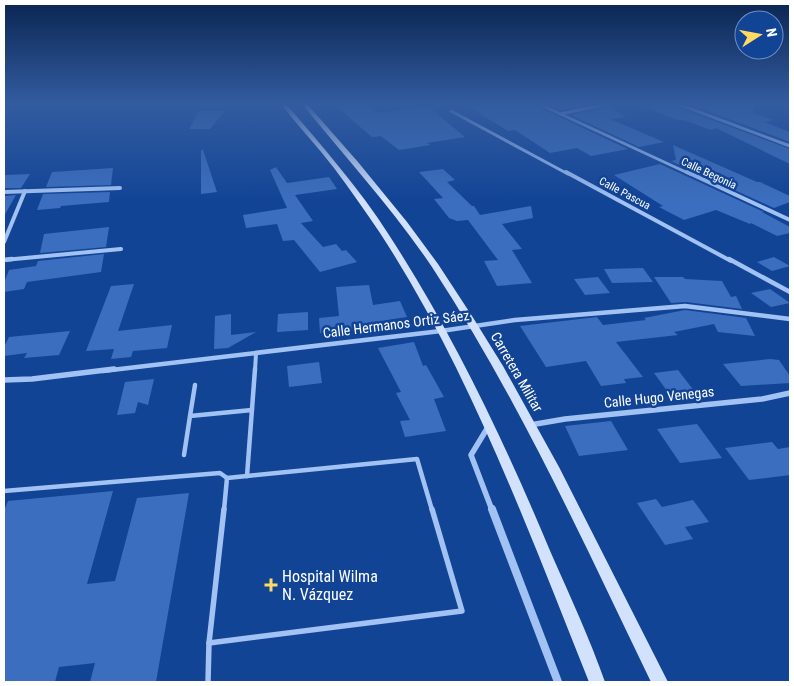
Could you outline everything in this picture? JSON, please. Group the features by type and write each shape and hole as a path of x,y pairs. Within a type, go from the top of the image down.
{"main road":[{"path":"312,136 344,176 407,270 441,331 521,496 598,682"},
{"name":"Carretera Militar","path":"332,136 365,173 434,266 473,326 530,425 660,682"}],"street":[{"name":"Calle Pascua","path":"498,136 790,292"},
{"name":"Calle Begonia","path":"607,136 790,220"},
{"path":"763,136 790,146"},
{"path":"4,192 120,188"},
{"path":"4,242 26,191"},
{"path":"4,260 121,248"},
{"name":"Calle Hermanos Ortiz Sáez","path":"4,380 32,379 441,331 515,320 685,306 790,319"},
{"name":"Calle Hugo Venegas","path":"530,425 565,419 762,399 790,393"},
{"path":"488,426 471,455 558,682"}],"lane":[{"path":"247,476 256,352"},
{"path":"184,455 195,384"},
{"path":"190,416 252,410"},
{"path":"4,492 220,473 227,478 417,459 462,611 210,643"},
{"path":"208,682 210,643 227,478"}],"building":[{"path":"381,136 465,137 427,143 430,145 399,150"},
{"path":"524,136 600,136 628,149 591,156 577,148 550,153"},
{"path":"616,136 650,136 664,142 639,147"},
{"path":"732,136 755,136 790,149 790,164"},
{"path":"774,136 790,136 790,142"},
{"path":"673,145 790,196 790,202 774,208 671,161 676,160"},
{"path":"201,150 203,150 217,192 201,194"},
{"path":"660,164 764,212 762,212 790,227 790,233 777,236 751,223 716,210 684,220 659,207 663,206 614,175"},
{"path":"276,167 287,183 329,177 337,189 295,195 313,221 301,223 323,247 336,244 342,251 346,250 357,262 320,272 294,240 283,241 277,224 246,228 243,215 287,208 270,170"},
{"path":"113,168 111,185 46,187 52,172"},
{"path":"443,169 455,180 447,182 474,206 480,215 531,206 533,218 502,224 522,249 512,250 532,283 497,286 484,261 498,260 468,220 457,221 449,218 434,199 443,198 419,172"},
{"path":"30,174 21,188 4,188 4,175"},
{"path":"110,192 109,202 37,210 43,194"},
{"path":"16,195 4,216 4,196"},
{"path":"109,227 106,247 40,253 44,234"},
{"path":"104,254 101,272 27,282 24,289 4,292 4,283 9,270 36,266 38,261"},
{"path":"774,257 790,266 772,271 757,262"},
{"path":"643,268 653,282 612,283 604,269"},
{"path":"598,277 610,293 585,295 574,279"},
{"path":"654,277 683,277 685,279 722,281 731,297 736,296 742,309 686,302 671,303"},
{"path":"134,284 118,331 172,325 167,348 133,351 131,357 111,359 114,349 86,351 111,286"},
{"path":"369,285 373,305 400,301 407,317 355,325 356,330 320,333 319,318 339,316 336,287"},
{"path":"770,289 790,303 771,307 751,293"},
{"path":"685,310 746,318 755,336 718,332 714,324 674,332 678,335 616,342 643,377 624,379 626,383 601,386 586,361 546,367 520,326 597,317 603,325 646,320 644,318"},
{"path":"308,312 308,330 277,332 278,314"},
{"path":"231,314 231,335 256,332 228,348 214,349 215,316"},
{"path":"70,331 59,355 24,358 27,353 4,356 4,347 9,337"},
{"path":"414,342 423,366 426,365 444,397 434,399 446,431 405,437 400,421 410,420 396,393 401,392 378,348"},
{"path":"770,359 779,360 790,376 790,383 741,386 723,364"},
{"path":"319,362 322,383 289,387 287,366"},
{"path":"678,370 695,392 670,395 654,373"},
{"path":"154,379 148,405 138,402 135,413 117,415 125,382"},
{"path":"611,421 628,450 579,456 565,426"},
{"path":"697,424 722,458 680,463 657,429"},
{"path":"772,442 778,449 790,447 790,475 749,480 725,448"},
{"path":"113,491 87,584 115,581 137,498 189,493 156,682 90,682 95,663 59,667 55,682 4,682 4,511 8,501"},
{"path":"656,499 662,507 693,500 709,522 685,527 693,539 665,545 637,503"}],"place":[{"name":"Hospital Wilma N. Vázquez","path":"271,585"}]}
